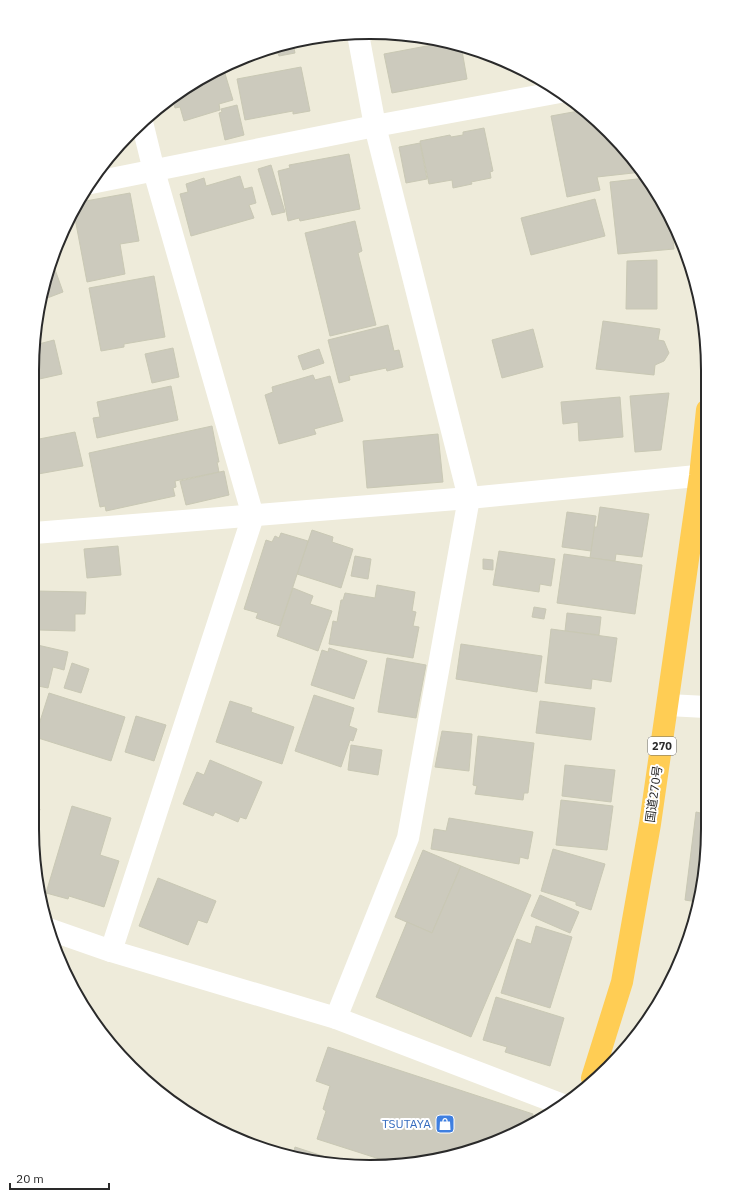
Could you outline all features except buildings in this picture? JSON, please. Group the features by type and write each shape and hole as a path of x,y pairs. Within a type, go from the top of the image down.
{"highway":[{"name":"国道270号","path":"594,1073 622,982 650,824 701,489"}],"street":[{"path":"336,1018 408,838 469,498 375,126 359,39"},
{"path":"98,182 375,126 552,94"},
{"path":"111,951 253,516 154,171 144,129"},
{"path":"39,533 469,498 701,476"},
{"path":"668,705 701,707"},
{"path":"56,932 111,951 336,1018 556,1102"}],"place":[{"name":"TSUTAYA","path":"445,1124"}]}
